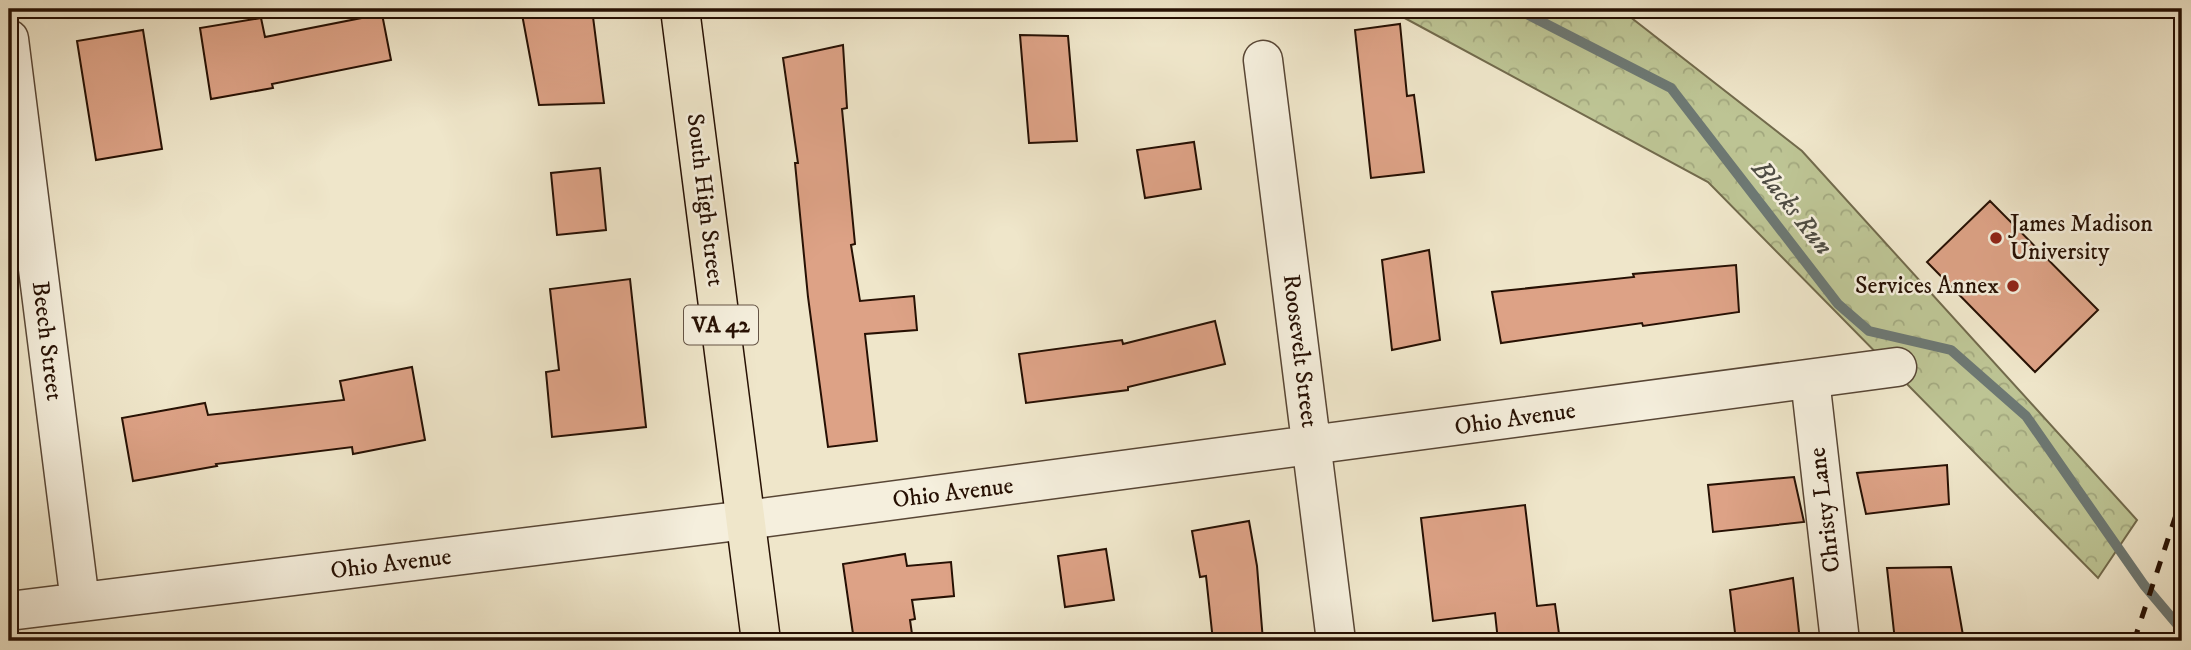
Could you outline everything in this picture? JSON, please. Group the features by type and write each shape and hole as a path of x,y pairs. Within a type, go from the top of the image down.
{"main road":[{"name":"South High Street","path":"680,9 761,641"}],"street":[{"name":"Beech Street","path":"9,39 80,602"},
{"name":"Roosevelt Street","path":"1263,60 1336,641"},
{"name":"Ohio Avenue","path":"9,611 746,520 1897,367"},
{"name":"Christy Lane","path":"1810,379 1840,641"}],"green space":[{"path":"1388,9 1620,9 1802,151 2137,520 2098,578 1708,182"}],"building":[{"path":"521,9 592,9 604,103 539,105"},
{"path":"382,14 391,60 272,84 273,88 211,99 200,28 261,18 265,37"},
{"path":"1400,24 1407,96 1414,95 1424,172 1371,178 1355,30"},
{"path":"143,30 162,149 96,160 77,41"},
{"path":"1020,35 1068,36 1077,141 1029,143"},
{"path":"843,45 847,108 842,109 855,244 851,245 860,301 914,296 917,330 865,334 877,441 828,447 808,297 795,163 798,163 783,58"},
{"path":"1194,142 1201,189 1145,198 1137,150"},
{"path":"600,168 606,230 557,235 551,173"},
{"name":"Services Annex","path":"1990,201 2098,310 2035,372 1927,262"},
{"path":"1429,250 1440,340 1392,350 1382,260"},
{"path":"1736,265 1739,312 1501,343 1492,292 1634,277 1633,274"},
{"path":"630,279 646,427 552,437 546,372 559,370 550,289"},
{"path":"1215,321 1225,364 1128,387 1128,390 1026,403 1019,354 1122,340 1123,344"},
{"path":"412,367 425,440 353,454 352,447 216,464 217,466 133,481 122,418 205,403 208,415 344,400 340,381"},
{"path":"1947,465 1949,504 1866,514 1857,473"},
{"path":"1794,477 1804,522 1713,532 1708,485"},
{"path":"1525,505 1537,606 1555,604 1560,641 1498,641 1495,613 1433,621 1421,518"},
{"path":"1249,521 1257,566 1263,641 1213,641 1206,576 1200,577 1192,531"},
{"path":"1106,549 1114,600 1065,607 1058,556"},
{"path":"905,554 907,566 951,562 954,596 912,600 915,619 910,620 913,641 854,641 843,564"},
{"path":"1951,567 1964,641 1895,641 1887,568"},
{"path":"1793,578 1800,641 1736,641 1730,590"}],"waterway":[{"name":"Blacks Run","path":"1517,9 1671,88 1838,304 1869,331 1951,350 2026,416 2144,585 2182,630"}],"railway":[{"path":"2134,641 2182,497"}],"place":[{"name":"James Madison University","path":"1996,238"},
{"name":"Services Annex","path":"2013,286"}]}
